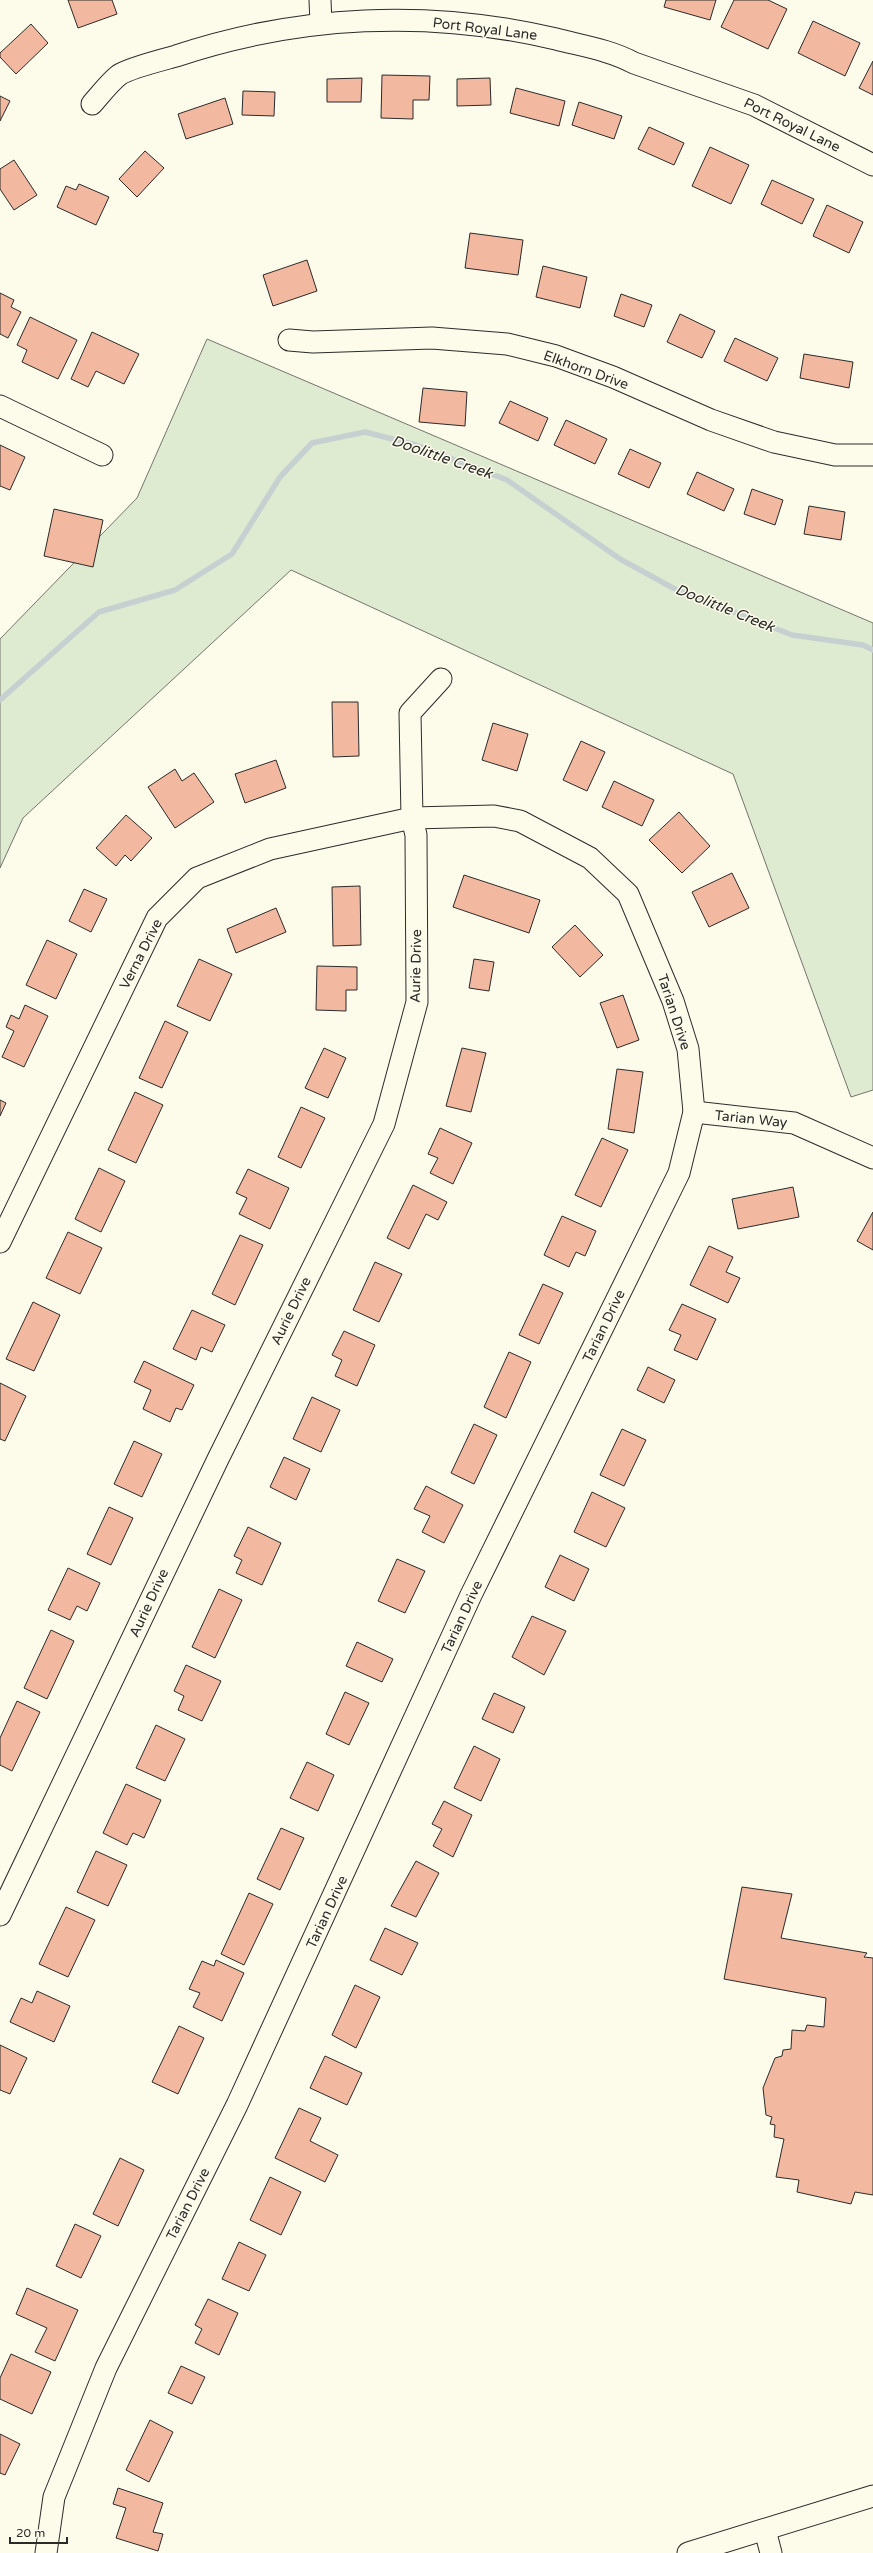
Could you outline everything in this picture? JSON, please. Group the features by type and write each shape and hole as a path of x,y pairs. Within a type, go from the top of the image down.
{"street":[{"path":"320,0 321,22"},
{"name":"Port Royal Lane","path":"92,104 119,75 221,41 321,22 418,21 472,24 541,36 616,54 634,63 754,105 873,165"},
{"name":"Elkhorn Drive","path":"289,340 313,342 432,338 507,344 556,356 613,377 710,420 774,442 835,455 873,455"},
{"path":"0,406 102,455"},
{"name":"Aurie Drive","path":"0,1916 218,1459 384,1124 418,1002 416,835 412,818 410,713 441,679"},
{"name":"Tarian Drive","path":"46,2553 54,2497 106,2368 237,2105 471,1595 679,1173 694,1112 688,1049 675,1008 628,894 590,858 520,821 494,816 412,818"},
{"name":"Verna Drive","path":"0,1242 157,918 198,878 270,849 412,818"},
{"name":"Tarian Way","path":"694,1112 794,1123 873,1158"},
{"path":"688,2553 873,2496"},
{"path":"765,2530 771,2553"}],"green space":[{"path":"207,339 873,623 873,1090 851,1097 733,774 291,570 23,818 0,868 0,639 137,498"}],"building":[{"path":"68,0 112,0 117,14 78,28"},
{"path":"666,0 716,0 710,20 664,7"},
{"path":"734,0 768,0 787,9 768,49 721,27"},
{"path":"813,21 860,43 845,76 798,53"},
{"path":"31,24 48,43 16,74 0,57 0,53"},
{"path":"873,61 873,95 859,88"},
{"path":"382,75 430,76 429,100 413,100 413,119 381,118"},
{"path":"362,78 361,102 327,102 327,79"},
{"path":"490,78 491,105 457,106 457,79"},
{"path":"516,88 565,101 559,126 510,113"},
{"path":"243,91 275,92 274,116 242,115"},
{"path":"0,96 10,101 0,121"},
{"path":"225,98 233,124 186,139 178,114"},
{"path":"579,102 622,116 614,139 572,125"},
{"path":"649,127 684,143 674,165 638,149"},
{"path":"710,147 749,165 731,204 692,186"},
{"path":"145,151 164,168 137,197 119,179"},
{"path":"14,160 37,195 14,210 0,189 0,169"},
{"path":"772,180 814,199 802,224 761,204"},
{"path":"79,184 109,197 96,225 57,207 66,186 76,190"},
{"path":"827,205 863,222 849,253 813,236"},
{"path":"470,233 523,240 518,275 465,268"},
{"path":"307,260 317,291 273,306 263,275"},
{"path":"543,266 587,277 580,308 536,297"},
{"path":"0,293 14,300 11,307 21,312 8,338 0,334"},
{"path":"621,294 652,305 644,327 614,316"},
{"path":"680,314 715,331 702,358 667,342"},
{"path":"30,317 77,340 58,379 22,362 27,350 17,345"},
{"path":"92,332 139,354 124,384 96,371 88,387 71,379"},
{"path":"735,338 778,358 767,381 724,361"},
{"path":"804,354 853,362 849,388 800,378"},
{"path":"423,388 467,392 465,426 419,422"},
{"path":"510,401 548,418 538,441 499,423"},
{"path":"566,420 607,439 595,464 554,445"},
{"path":"0,445 25,457 10,490 0,486"},
{"path":"630,449 661,463 649,488 618,474"},
{"path":"697,472 734,489 724,511 687,494"},
{"path":"752,489 783,500 775,525 744,514"},
{"path":"809,506 845,512 841,540 804,534"},
{"path":"54,509 103,520 93,567 44,556"},
{"path":"332,702 358,702 359,756 333,757"},
{"path":"493,723 528,734 517,771 482,760"},
{"path":"581,741 605,752 587,791 563,780"},
{"path":"276,760 286,788 245,803 235,774"},
{"path":"175,769 182,781 194,773 214,802 175,828 148,787"},
{"path":"614,781 654,800 642,826 602,807"},
{"path":"679,812 710,846 682,873 649,840"},
{"path":"126,815 152,838 131,861 125,855 116,866 96,848"},
{"path":"732,873 749,908 709,927 692,892"},
{"path":"464,875 540,900 529,933 453,907"},
{"path":"360,886 361,945 333,946 332,887"},
{"path":"84,889 107,899 91,932 69,921"},
{"path":"276,908 286,932 236,953 227,929"},
{"path":"575,925 603,955 580,977 552,947"},
{"path":"47,940 77,954 56,999 26,985"},
{"path":"199,959 232,974 210,1021 177,1006"},
{"path":"474,959 494,962 489,991 469,988"},
{"path":"317,966 357,967 357,990 346,990 346,1011 316,1010"},
{"path":"623,995 639,1040 617,1048 600,1003"},
{"path":"25,1005 48,1016 24,1067 2,1057 14,1031 6,1027 11,1015 19,1019"},
{"path":"165,1021 188,1032 162,1088 139,1078"},
{"path":"324,1048 346,1058 328,1098 305,1088"},
{"path":"462,1048 486,1053 471,1112 446,1106"},
{"path":"617,1069 643,1072 634,1133 608,1129"},
{"path":"135,1092 163,1105 136,1163 108,1150"},
{"path":"0,1100 6,1103 0,1116"},
{"path":"301,1107 325,1118 301,1168 278,1157"},
{"path":"440,1128 472,1143 453,1184 430,1173 438,1158 428,1154"},
{"path":"602,1138 628,1150 601,1207 575,1195"},
{"path":"99,1168 125,1181 101,1232 75,1219"},
{"path":"248,1169 289,1188 270,1229 239,1214 247,1198 236,1193"},
{"path":"413,1185 447,1202 438,1220 426,1214 409,1249 387,1238"},
{"path":"793,1187 799,1217 738,1229 732,1199"},
{"path":"873,1212 873,1250 857,1241"},
{"path":"562,1216 596,1231 585,1256 576,1252 569,1267 544,1255"},
{"path":"68,1232 102,1248 80,1294 46,1278"},
{"path":"240,1235 263,1245 235,1305 212,1294"},
{"path":"709,1246 733,1257 726,1272 740,1278 728,1303 690,1285"},
{"path":"375,1262 402,1274 379,1322 353,1310"},
{"path":"543,1284 563,1293 539,1344 519,1335"},
{"path":"33,1302 60,1315 34,1371 6,1359"},
{"path":"682,1304 716,1319 697,1360 674,1350 681,1335 669,1330"},
{"path":"192,1310 225,1325 212,1352 201,1347 196,1360 173,1349"},
{"path":"344,1331 375,1345 357,1386 335,1376 342,1360 332,1355"},
{"path":"509,1352 531,1362 506,1418 484,1407"},
{"path":"144,1361 194,1385 182,1410 176,1408 170,1422 143,1409 151,1390 134,1382"},
{"path":"648,1367 675,1380 664,1403 637,1390"},
{"path":"0,1383 26,1396 5,1441 0,1439"},
{"path":"312,1397 340,1410 321,1452 293,1439"},
{"path":"474,1424 497,1435 474,1484 451,1473"},
{"path":"622,1429 646,1440 624,1486 600,1475"},
{"path":"134,1441 162,1454 142,1497 114,1484"},
{"path":"284,1457 310,1469 296,1500 270,1487"},
{"path":"426,1486 463,1505 444,1543 422,1532 430,1516 414,1509"},
{"path":"592,1492 625,1508 606,1547 574,1532"},
{"path":"109,1507 133,1518 111,1565 87,1554"},
{"path":"248,1527 281,1543 262,1585 236,1573 242,1560 234,1556"},
{"path":"560,1555 589,1569 574,1601 545,1587"},
{"path":"397,1559 425,1571 405,1613 378,1601"},
{"path":"68,1568 100,1583 87,1611 77,1606 70,1620 48,1610"},
{"path":"219,1589 242,1600 215,1658 192,1647"},
{"path":"532,1616 566,1631 544,1675 512,1657"},
{"path":"51,1630 74,1641 47,1699 24,1688"},
{"path":"357,1642 393,1659 382,1682 346,1666"},
{"path":"186,1665 221,1681 202,1721 178,1710 184,1696 174,1691"},
{"path":"345,1692 369,1703 349,1745 326,1734"},
{"path":"494,1693 525,1707 513,1733 482,1719"},
{"path":"17,1701 40,1712 12,1771 0,1765 0,1738"},
{"path":"156,1725 185,1739 165,1781 136,1768"},
{"path":"474,1746 500,1759 481,1801 454,1788"},
{"path":"307,1762 334,1775 318,1811 290,1798"},
{"path":"126,1784 161,1800 144,1838 133,1833 127,1845 103,1833"},
{"path":"444,1801 472,1815 453,1857 433,1846 442,1829 432,1824"},
{"path":"281,1828 304,1838 280,1890 257,1879"},
{"path":"96,1851 127,1865 108,1906 77,1892"},
{"path":"416,1861 439,1873 416,1917 391,1906"},
{"path":"742,1887 792,1894 781,1938 867,1953 864,1957 873,1958 873,2195 855,2192 851,2204 797,2192 799,2180 776,2177 784,2139 774,2137 775,2125 770,2124 772,2117 766,2115 763,2088 775,2058 782,2056 783,2050 791,2049 792,2030 805,2031 807,2025 824,2027 826,1998 724,1979"},
{"path":"249,1893 273,1904 244,1965 221,1954"},
{"path":"66,1907 95,1920 68,1977 39,1964"},
{"path":"385,1928 418,1943 402,1975 370,1960"},
{"path":"216,1960 244,1973 222,2021 193,2007 200,1993 189,1989 202,1961 214,1966"},
{"path":"355,1985 380,1997 356,2048 332,2035"},
{"path":"37,1991 70,2006 54,2042 10,2022 21,1998 32,2003"},
{"path":"179,2026 204,2038 178,2094 152,2082"},
{"path":"0,2045 27,2058 10,2094 0,2090"},
{"path":"325,2056 362,2073 347,2105 310,2088"},
{"path":"299,2108 321,2118 310,2141 338,2155 325,2182 275,2158"},
{"path":"120,2158 144,2170 118,2226 93,2214"},
{"path":"270,2177 301,2192 281,2235 250,2220"},
{"path":"75,2224 101,2236 81,2278 56,2266"},
{"path":"239,2242 266,2255 249,2291 222,2279"},
{"path":"27,2288 78,2310 55,2361 35,2352 47,2328 16,2314"},
{"path":"208,2299 238,2313 219,2355 195,2343 202,2329 195,2325"},
{"path":"11,2354 51,2372 32,2414 0,2399 0,2378"},
{"path":"181,2366 205,2377 192,2404 168,2393"},
{"path":"150,2420 173,2432 149,2482 126,2470"},
{"path":"0,2434 20,2444 5,2475 0,2473"},
{"path":"118,2488 163,2503 153,2532 163,2534 158,2551 116,2538 126,2508 113,2504"}],"waterway":[{"name":"Doolittle Creek","path":"0,700 99,612 175,590 232,554 280,477 312,443 365,432 416,445 507,480 620,559 673,588 792,635 863,645 873,650"}]}
